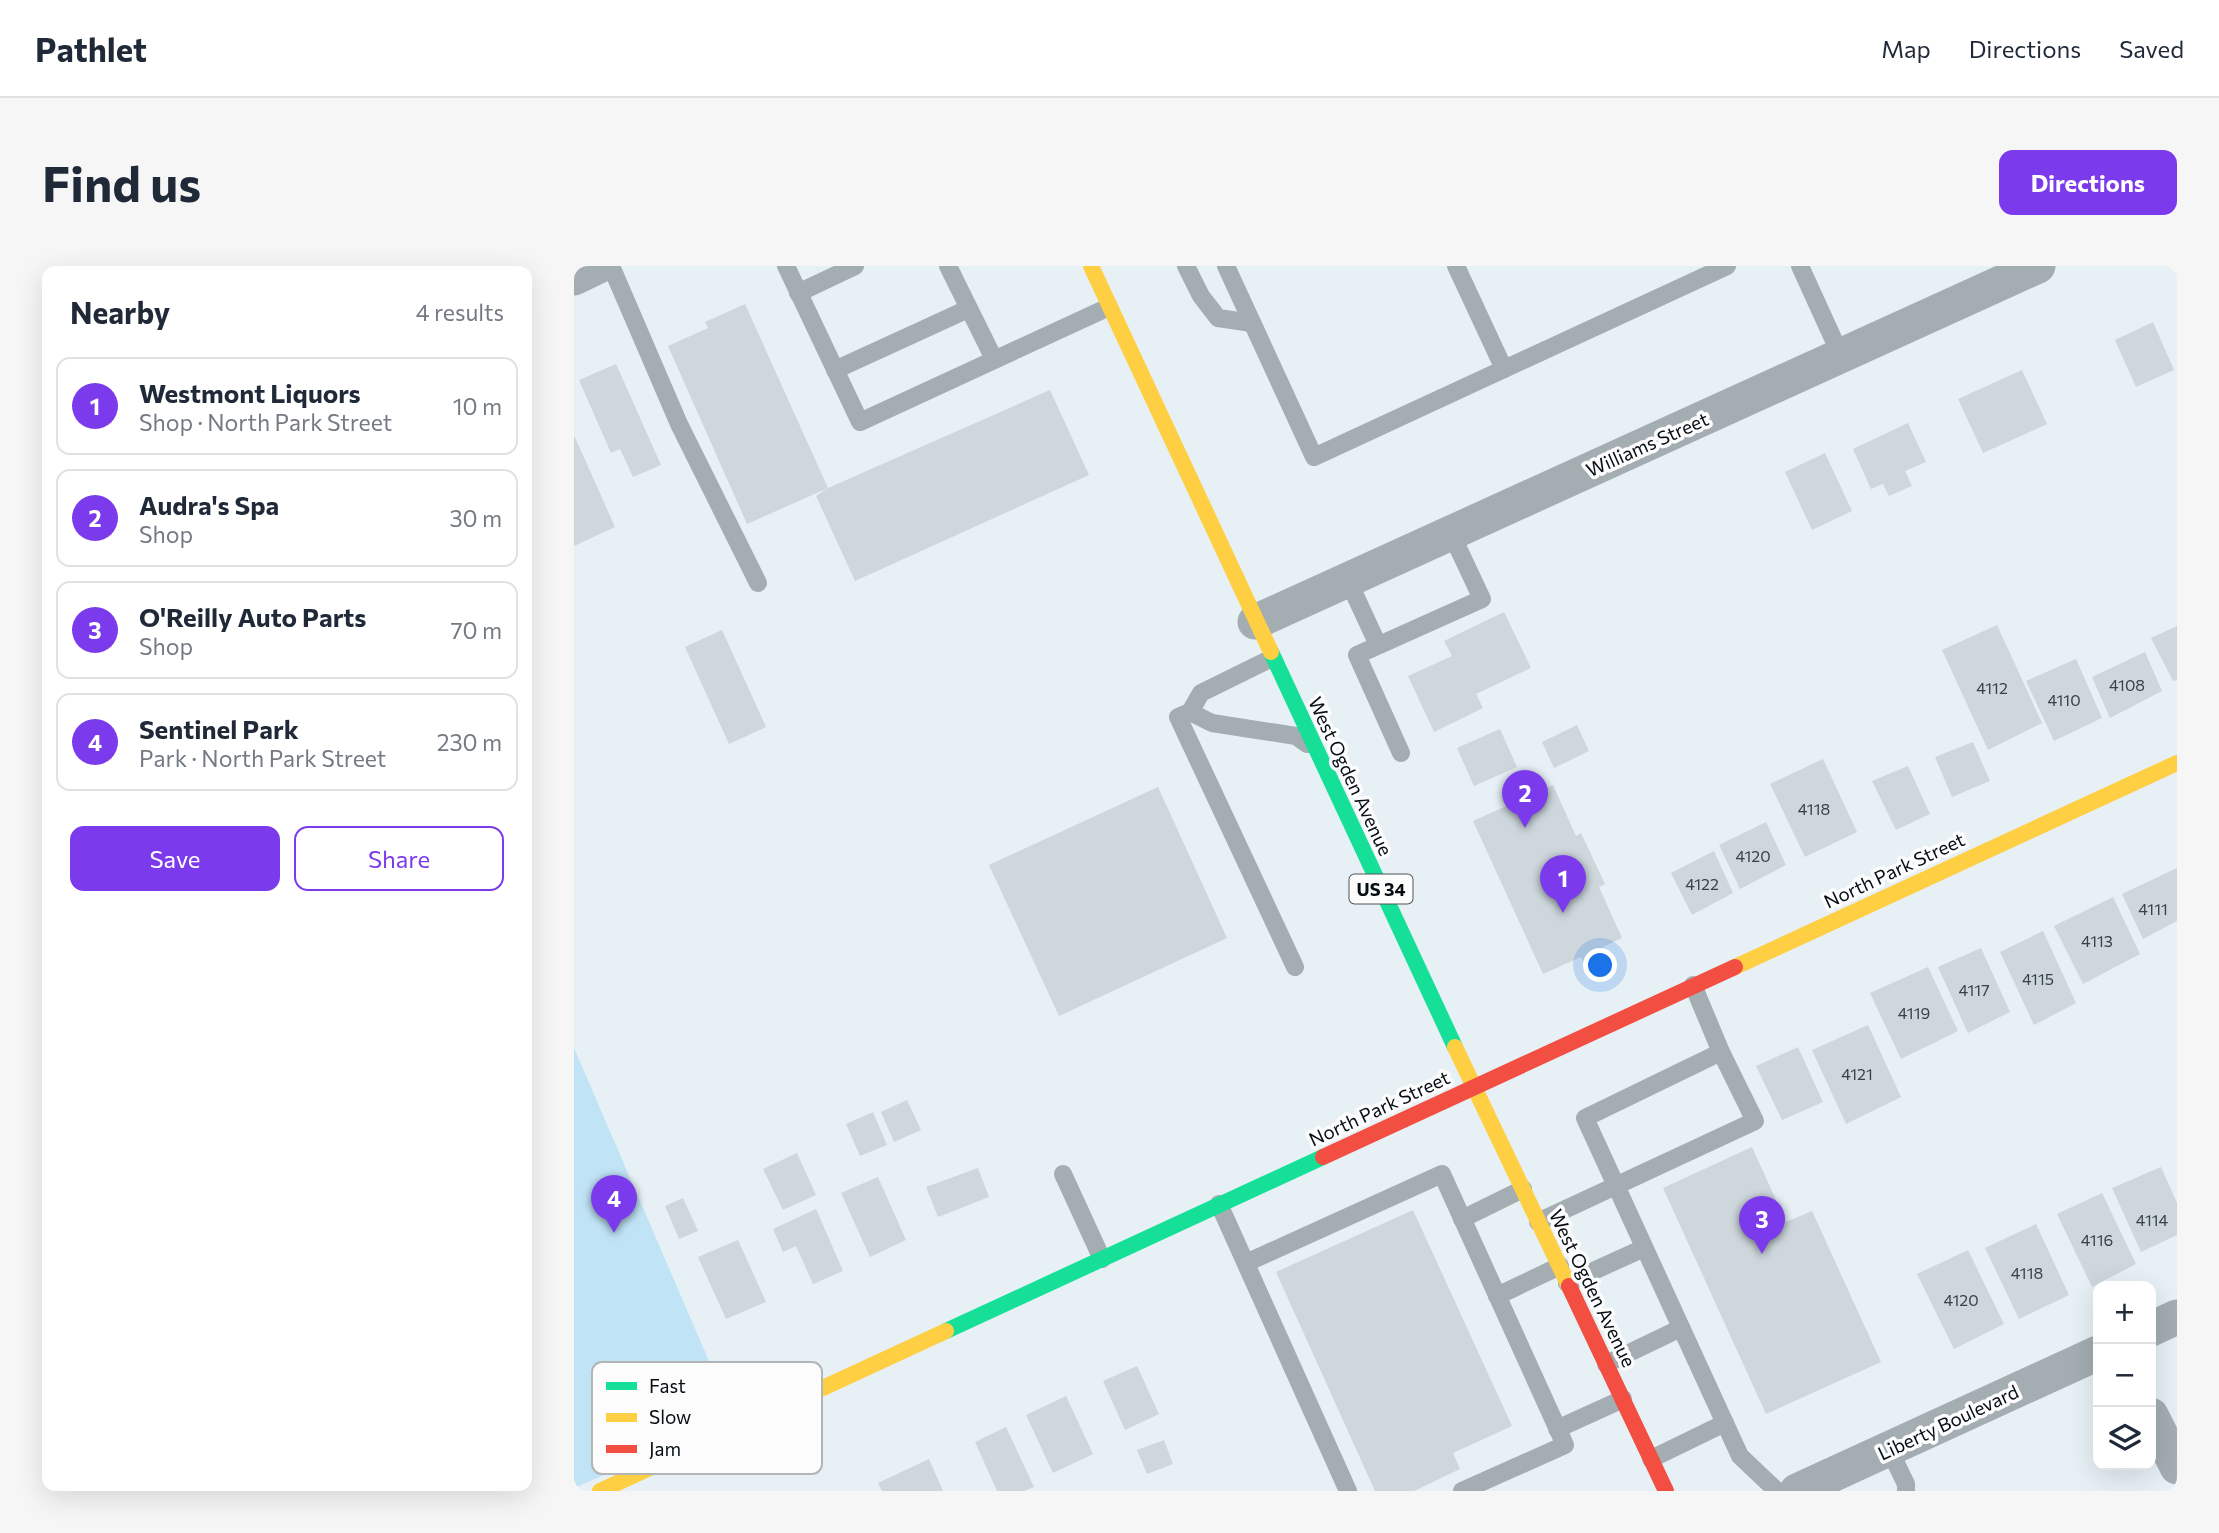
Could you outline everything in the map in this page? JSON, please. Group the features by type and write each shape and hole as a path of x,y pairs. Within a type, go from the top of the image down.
{"street":[{"path":"574,278 599,266"},
{"name":"West Ogden Avenue","path":"1091,266 1255,622 1666,1491"},
{"name":"Williams Street","path":"1255,622 2039,266"},
{"name":"North Park Street","path":"822,1388 2177,764"},
{"path":"2156,1327 2177,1318"},
{"name":"Liberty Boulevard","path":"1797,1491 2093,1355"},
{"path":"2156,1425 2177,1467"},
{"name":"North Park Street","path":"600,1491 637,1474"}],"lane":[{"path":"611,266 679,424 758,583"},
{"path":"786,266 860,422 1109,307"},
{"path":"798,293 855,266"},
{"path":"948,266 994,359"},
{"path":"1186,266 1201,296 1218,318 1252,323"},
{"path":"1226,266 1314,457 1727,266"},
{"path":"1456,266 1504,369"},
{"path":"1800,266 1841,356"},
{"path":"835,370 968,309"},
{"path":"1401,752 1357,655 1482,598 1451,533"},
{"path":"1348,580 1378,645"},
{"path":"1272,658 1201,693 1190,712 1178,717 1295,967"},
{"path":"1190,712 1212,723 1296,736 1316,751"},
{"path":"1538,1222 1755,1121 1721,1052 1693,985"},
{"path":"1721,1052 1585,1118 1740,1455 1777,1491"},
{"path":"1063,1174 1102,1259"},
{"path":"1246,1263 1442,1174 1564,1445 1462,1491"},
{"path":"1462,1219 1522,1189"},
{"path":"1219,1204 1348,1491"},
{"path":"1567,1283 1644,1248"},
{"path":"1497,1296 1560,1266"},
{"path":"1606,1364 1681,1328"},
{"path":"1557,1429 1623,1399"},
{"path":"1651,1459 1725,1423"},
{"path":"1889,1449 1906,1484 1906,1491"}],"shaded area":[{"path":"574,1048 709,1362 592,1362 592,1474 606,1474 574,1488"}],"building":[{"path":"745,304 828,488 747,524 668,346 708,328 705,322"},
{"path":"2153,322 2174,370 2136,387 2115,340"},
{"path":"616,364 661,465 633,477 620,449 611,453 579,380"},
{"path":"2022,370 2047,424 1983,453 1958,399"},
{"path":"1050,390 1089,475 855,581 816,496 828,488"},
{"path":"1908,423 1926,462 1905,471 1912,486 1889,496 1883,484 1871,489 1853,449"},
{"path":"574,435 615,527 574,546"},
{"path":"1825,453 1852,511 1812,530 1785,472"},
{"path":"1504,612 1531,668 1476,694 1483,708 1434,732 1408,676 1452,656 1444,641"},
{"path":"1997,625 2042,723 1988,750 1942,650"},
{"path":"2177,626 2177,680 2173,681 2151,638"},
{"path":"722,630 766,727 729,744 685,647"},
{"path":"2145,652 2162,691 2110,718 2092,677"},
{"path":"2076,659 2102,718 2054,741 2026,681"},
{"path":"1577,725 1589,751 1554,768 1542,742"},
{"path":"1500,729 1517,767 1474,786 1457,748"},
{"path":"1973,742 1990,781 1952,797 1935,757"},
{"path":"1823,759 1857,832 1805,857 1770,784"},
{"path":"1908,766 1930,814 1896,830 1872,781"},
{"path":"1553,785 1576,836 1581,833 1605,884 1599,887 1622,938 1603,947 1607,957 1586,967 1581,957 1543,974 1473,821"},
{"path":"1158,787 1227,938 1059,1016 989,865"},
{"path":"1766,822 1786,865 1740,889 1719,845"},
{"path":"1714,851 1733,893 1692,915 1671,873"},
{"path":"2177,868 2177,921 2143,939 2122,894"},
{"path":"2113,897 2140,954 2083,984 2054,926"},
{"path":"2043,931 2076,1003 2034,1025 2000,952"},
{"path":"1981,948 2010,1012 1968,1033 1938,967"},
{"path":"1928,967 1958,1031 1901,1059 1870,993"},
{"path":"1868,1025 1901,1097 1846,1124 1812,1050"},
{"path":"1798,1047 1823,1102 1782,1120 1756,1066"},
{"path":"907,1100 921,1130 894,1142 881,1112"},
{"path":"873,1112 887,1145 860,1156 846,1124"},
{"path":"1752,1147 1786,1222 1812,1211 1881,1362 1766,1414 1663,1188"},
{"path":"797,1153 816,1195 783,1210 763,1169"},
{"path":"2161,1167 2177,1203 2177,1235 2141,1252 2112,1188"},
{"path":"978,1168 989,1197 938,1217 926,1187"},
{"path":"878,1177 906,1240 870,1257 841,1193"},
{"path":"2102,1193 2136,1264 2103,1281 2093,1281 2092,1287 2057,1214"},
{"path":"683,1198 698,1231 679,1239 665,1206"},
{"path":"816,1209 843,1271 813,1284 796,1246 783,1252 773,1229"},
{"path":"1413,1210 1512,1426 1453,1453 1460,1469 1414,1491 1375,1491 1276,1272"},
{"path":"2036,1224 2069,1295 2019,1319 1985,1248"},
{"path":"738,1240 766,1302 726,1319 698,1257"},
{"path":"1968,1250 2004,1324 1954,1349 1917,1274"},
{"path":"1137,1366 1159,1414 1125,1430 1103,1381"},
{"path":"1066,1396 1093,1454 1053,1473 1026,1415"},
{"path":"1006,1427 1034,1487 1024,1491 997,1491 975,1442"},
{"path":"1164,1440 1173,1464 1147,1474 1137,1450"},
{"path":"929,1459 943,1491 882,1491 878,1483"}],"traffic: fast":[{"path":"1271,652 1455,1047"},
{"path":"946,1331 1323,1157"}],"traffic: slow":[{"path":"1091,266 1271,652"},
{"path":"1735,967 2177,763"},
{"path":"1455,1047 1569,1286"},
{"path":"822,1388 946,1331"},
{"path":"600,1491 637,1474"}],"traffic: jam":[{"path":"1323,1157 1735,967"},
{"path":"1569,1286 1666,1491"}],"place":[{"name":"Audra's Spa","path":"1525,828"},
{"name":"Westmont Liquors","path":"1563,913"},
{"name":"Sentinel Park","path":"614,1233"},
{"name":"O'Reilly Auto Parts","path":"1762,1254"}]}
